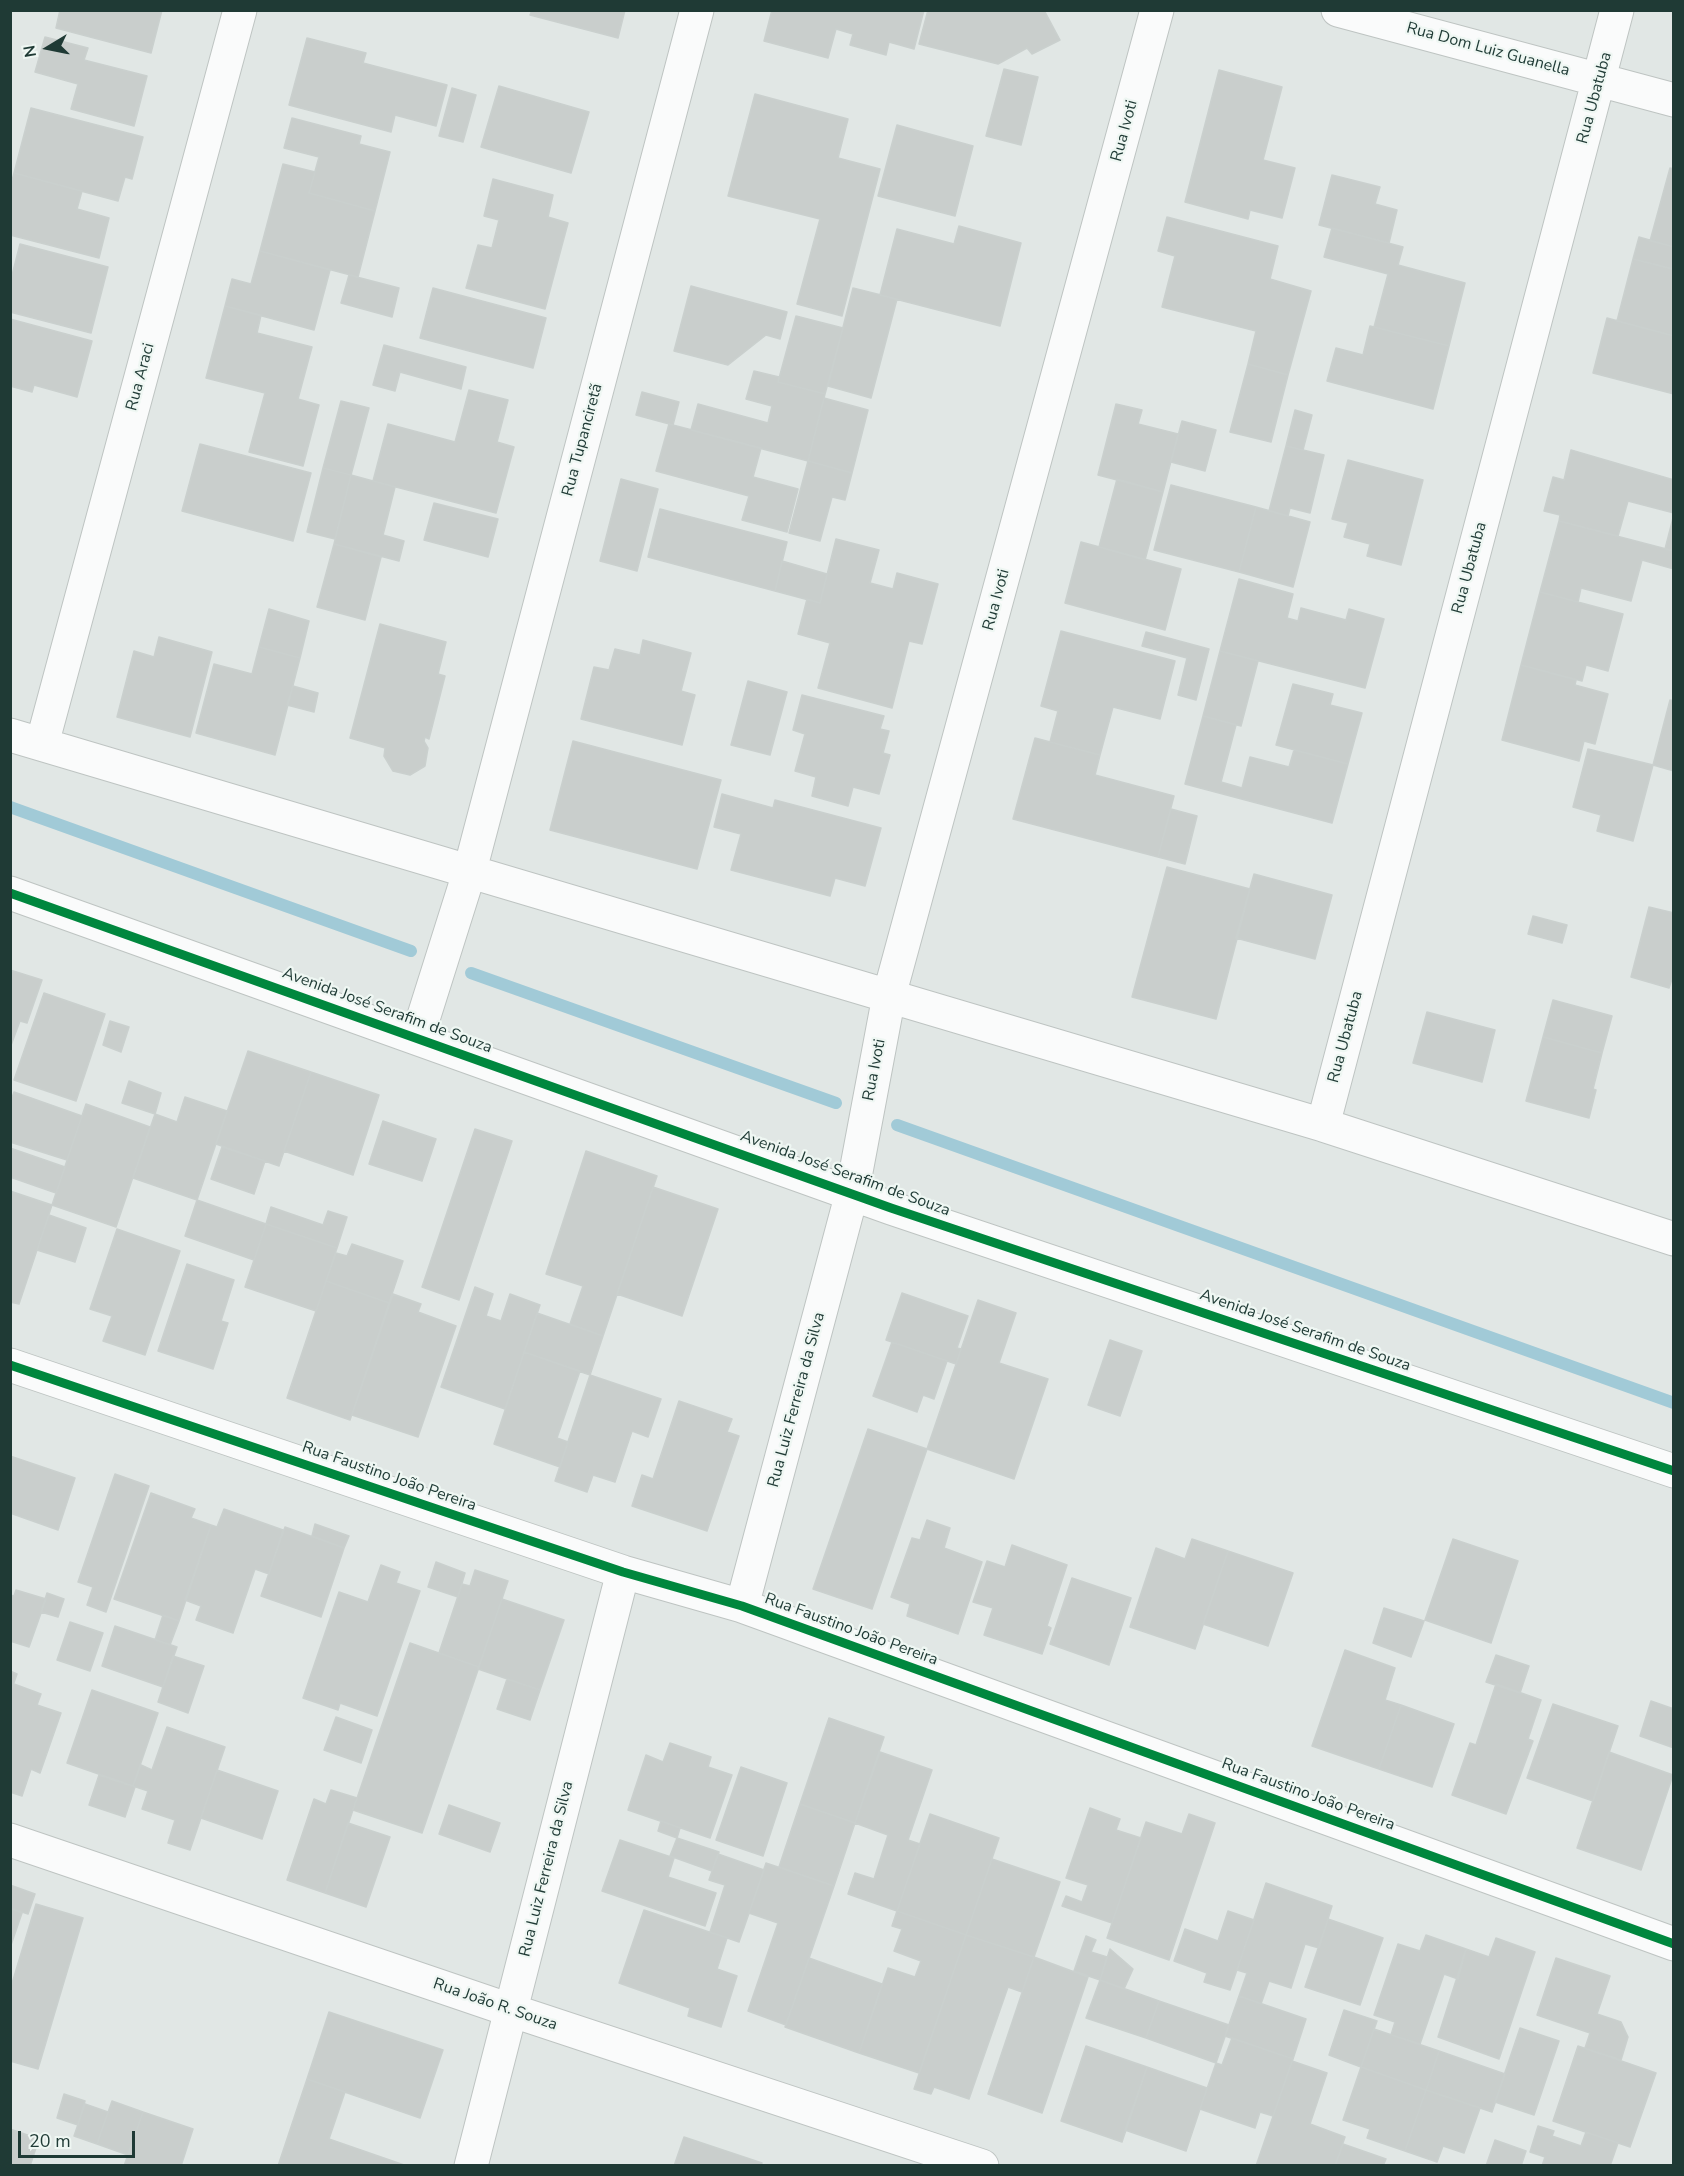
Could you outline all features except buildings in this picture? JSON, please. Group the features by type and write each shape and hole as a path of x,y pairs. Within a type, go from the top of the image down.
{"street":[{"name":"Rua Araci","path":"42,744 240,10"},
{"name":"Rua Tupanciretã","path":"417,1038 470,870 697,10"},
{"name":"Rua Ivoti","path":"852,1193 889,996 1157,10"},
{"name":"Rua Dom Luiz Guanella","path":"1338,10 1674,100"},
{"name":"Rua Ubatuba","path":"1323,1125 1617,10"},
{"path":"10,735 1323,1125 1674,1239"},
{"name":"Avenida José Serafim de Souza","path":"10,893 852,1193 1674,1471"},
{"name":"Rua Luiz Ferreira da Silva","path":"742,1606 852,1193"},
{"name":"Rua Faustino João Pereira","path":"10,1365 623,1572 742,1606 1674,1944"},
{"name":"Rua Luiz Ferreira da Silva","path":"471,2166 623,1572"},
{"name":"Rua João R. Souza","path":"10,1840 510,2010 982,2166"}],"waterway":[{"path":"10,807 411,951"},
{"path":"471,973 836,1103"},
{"path":"897,1125 1674,1403"}],"cycle path":[{"path":"10,893 891,1208 1674,1471"},
{"path":"10,1365 623,1572 742,1606 1674,1944"}]}
